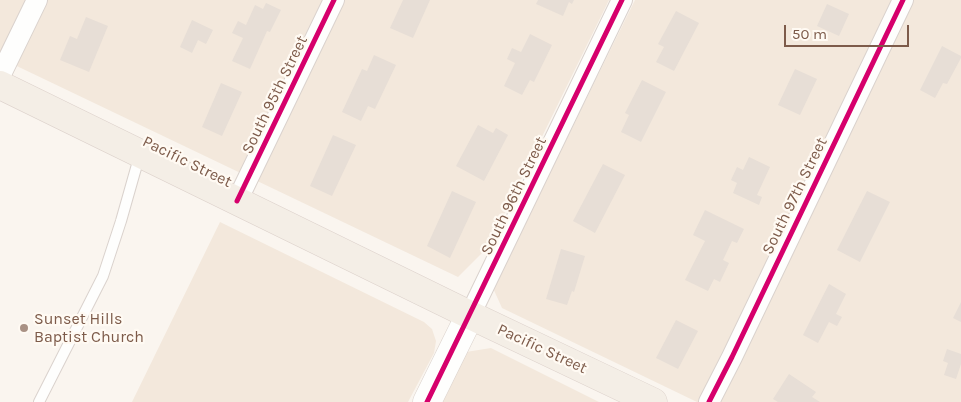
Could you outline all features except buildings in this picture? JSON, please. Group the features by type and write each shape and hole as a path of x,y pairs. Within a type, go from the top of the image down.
{"main road":[{"name":"Pacific Street","path":"0,85 652,402"}],"street":[{"path":"0,76 36,0"},
{"name":"South 95th Street","path":"237,200 334,0"},
{"name":"South 96th Street","path":"427,402 622,0"},
{"name":"South 97th Street","path":"709,402 903,0"}],"lane":[{"path":"39,402 103,276 121,222 140,153"}],"shaded area":[{"path":"0,0 609,0 488,247 458,277 0,58"},
{"path":"635,0 961,0 961,402 697,402 502,308 493,288"},
{"path":"220,222 424,322 432,329 436,341 434,353 408,402 132,402"},
{"path":"491,348 599,402 442,402 466,352"}],"cycle path":[{"path":"237,201 334,0"},
{"path":"427,402 622,0"},
{"path":"709,402 903,0"}],"place":[{"name":"Sunset Hills Baptist Church","path":"24,328"}]}
